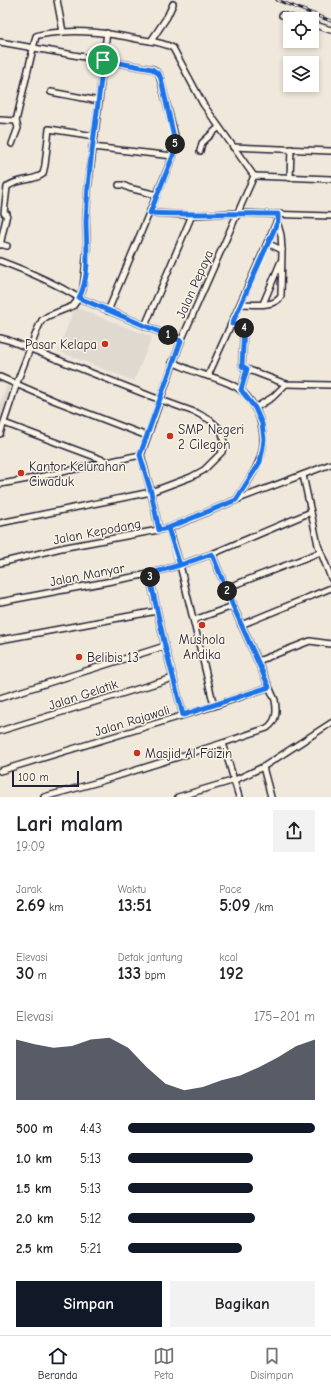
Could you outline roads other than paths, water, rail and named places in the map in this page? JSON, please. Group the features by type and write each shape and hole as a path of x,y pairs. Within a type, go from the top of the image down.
{"street":[{"path":"57,0 63,32"},
{"path":"151,41 167,17 173,4"},
{"path":"319,26 331,30"},
{"path":"12,144 18,128 16,121 32,48 37,35 63,32 107,33 151,41 173,48 203,104 254,176 331,179"},
{"path":"0,434 17,384 42,320 73,306 83,289 86,264 86,220 92,147 95,136 107,33"},
{"path":"0,42 152,69 159,74 175,136 173,156 108,311"},
{"path":"51,92 99,101"},
{"path":"0,120 16,121"},
{"path":"200,151 202,143 219,127"},
{"path":"7,246 0,244 7,214 2,213 7,187 16,182 41,176 44,172 49,129 95,136"},
{"path":"92,147 173,156"},
{"path":"233,147 331,151"},
{"path":"290,178 291,149"},
{"name":"Jalan Pepaya","path":"140,455 172,362 254,176"},
{"path":"119,185 157,195"},
{"path":"150,213 192,215 237,213 331,216"},
{"path":"241,304 274,303 281,296 282,250 278,214"},
{"path":"146,326 192,215"},
{"path":"208,376 278,221"},
{"path":"267,243 282,250"},
{"path":"263,304 281,260"},
{"path":"0,261 20,268 108,311 181,341"},
{"path":"232,324 244,325 242,366 286,384 331,385"},
{"path":"0,338 197,413 210,420 222,433 224,445 222,452 214,461 198,474 151,492 0,522"},
{"path":"172,362 227,383 241,390 255,408 263,431 264,439 262,455 257,468 236,500"},
{"path":"241,390 247,369"},
{"path":"0,378 147,436"},
{"path":"255,408 273,397 286,384"},
{"path":"4,424 106,462"},
{"path":"0,484 36,478 140,455 151,492 159,530"},
{"name":"Jalan Kepodang","path":"0,563 61,548 168,528 236,500 331,464"},
{"path":"303,475 320,552 330,576"},
{"name":"Jalan Manyar","path":"0,602 149,574 212,554 312,512"},
{"path":"168,528 180,565 214,706"},
{"path":"226,588 320,552"},
{"path":"44,797 95,784 223,743 267,728 275,720 276,705 212,554"},
{"path":"149,574 165,646 183,715"},
{"path":"241,625 331,588"},
{"path":"194,620 233,606"},
{"path":"0,640 157,611"},
{"path":"258,661 304,642 310,641 331,644"},
{"path":"0,698 165,646"},
{"name":"Jalan Gelatik","path":"0,731 173,678"},
{"name":"Jalan Rajawali","path":"0,771 214,706 269,687"},
{"path":"178,797 235,780 263,768 331,723"},
{"path":"223,743 239,797"},
{"path":"263,768 271,797"}],"railway":[{"path":"277,0 331,21"}],"place":[{"name":"Pasar Kelapa","path":"105,344"},
{"name":"SMP Negeri 2 Cilegon","path":"170,436"},
{"name":"Kantor Kelurahan Ciwaduk","path":"21,473"},
{"name":"Mushola Andika","path":"202,625"},
{"name":"Belibis 13","path":"79,657"},
{"name":"Masjid Al Faizin","path":"137,753"}]}
